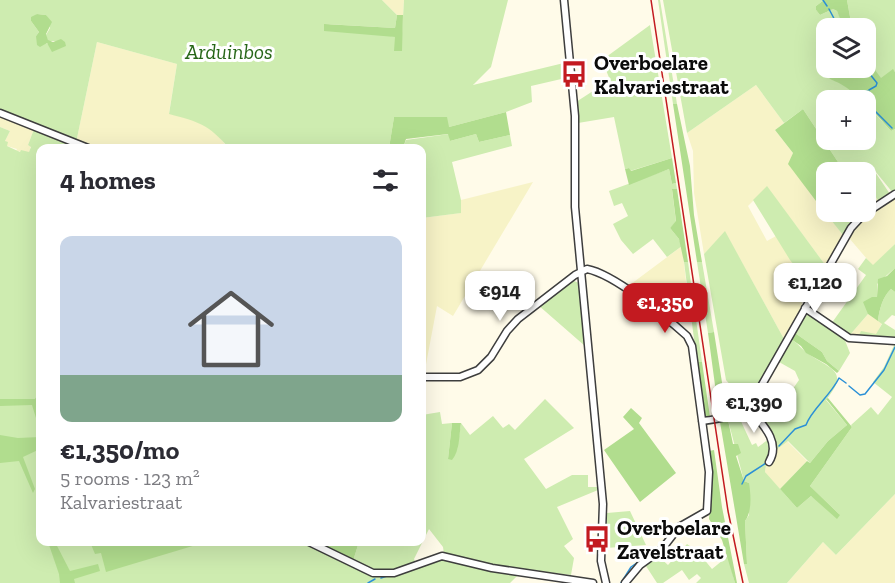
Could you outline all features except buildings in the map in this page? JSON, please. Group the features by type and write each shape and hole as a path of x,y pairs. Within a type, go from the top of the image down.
{"street":[{"path":"564,0 575,116 575,207 583,270 603,504 601,561 606,583"},
{"path":"0,113 78,144"},
{"path":"702,421 730,416 748,407 851,228 863,215 895,194"},
{"path":"426,377 460,377 478,370 491,357 507,331 518,319 583,270 592,270 612,279 689,339 692,345 710,486 707,512 682,525 662,549 633,570 625,583"},
{"path":"805,308 849,338 895,341"},
{"path":"748,407 771,438 773,455 769,462"},
{"path":"317,546 373,573 394,573 442,556 492,568 593,583"}],"shaded area":[{"path":"382,0 404,0 403,15 397,15"},
{"path":"97,42 177,64 169,113 201,122 217,134 225,144 80,144 76,143"},
{"path":"756,85 784,123 775,130 793,153 789,164 816,200 816,222 833,222 843,235 826,266 767,187 748,206 767,241 776,236 793,263 783,269 803,305 784,339 725,232 704,254 694,193 693,151 687,133"},
{"path":"0,115 34,129 28,145 31,146 29,153 16,151 17,149 7,146 5,141 10,131 0,127"},
{"path":"533,182 453,316 437,306 426,364 426,217 460,213 461,200"},
{"path":"895,199 895,244 873,266 849,238 861,222 876,222 876,211"},
{"path":"682,246 687,290 663,313 627,287"},
{"path":"868,314 882,323 876,335 861,332 858,337 849,336"},
{"path":"787,441 807,461 780,489 765,472 766,464 767,462 771,465 776,450"},
{"path":"895,494 895,583 787,583 823,542 836,555"}],"green space":[{"name":"Arduinbos","path":"0,0 382,0 397,15 395,28 325,24 396,37 401,51 404,0 508,0 491,67 473,85 568,62 570,77 531,86 532,102 506,112 449,127 394,117 390,144 225,144 202,125 169,114 177,64 97,42 76,143 0,112","holes":["37,14 46,15 50,28 46,35 48,41 57,41 49,45 36,36 39,32 31,21"]},
{"path":"658,0 660,0 677,104 673,104"},
{"path":"663,0 824,0 816,6 820,15 833,9 837,11 840,18 816,18 816,78 835,78 852,90 816,90 816,129 803,109 784,123 756,85 687,133"},
{"path":"824,0 847,0 850,18 840,18 837,11 833,9 820,15 816,6"},
{"path":"847,0 895,0 895,72 893,70 881,79 876,77 876,18 850,18"},
{"path":"37,14 46,15 52,22 46,34 48,40 53,42 61,39 66,46 52,52 47,43 40,47 37,45 36,36 39,32 31,21 31,17"},
{"path":"397,15 403,15 402,51 394,51 395,37 324,31 324,24 395,28"},
{"path":"650,25 672,158 630,171 629,168 625,169 614,117 578,123 576,102 610,80 602,60"},
{"path":"893,69 895,72 895,129 891,131 876,114 876,90 850,90 830,79 876,78 876,71 881,78"},
{"path":"673,104 677,104 690,166 694,215 702,262 697,262"},
{"path":"803,109 816,129 816,150 830,150 838,162 816,162 816,201 788,164 793,153 775,130"},
{"path":"506,112 510,135 479,142 476,134 450,141 448,134 406,139 404,144 390,144 394,117 447,117 449,127"},
{"path":"876,115 891,131 895,129 895,191 893,193 876,172 876,162 838,162 830,150 876,150"},
{"path":"0,127 10,131 5,141 8,142 7,146 20,152 21,150 29,152 31,147 28,145 34,129 70,144 36,144 36,546 313,546 372,575 390,575 440,560 466,562 519,574 510,583 0,583"},
{"path":"449,134 450,141 476,134 479,142 510,135 512,146 452,162 461,200 461,213 426,217 426,144 404,144 406,140"},
{"path":"672,158 676,183 672,184 669,169 629,185 625,169 629,168 631,171"},
{"path":"669,169 672,184 676,183 677,189 672,190 676,222 670,228 682,246 667,257 653,239 633,254 621,240 613,224 628,216 622,203 614,206 609,191"},
{"path":"876,173 890,194 879,202 876,197"},
{"path":"767,186 826,266 813,289 790,260 753,200"},
{"path":"672,189 677,189 688,262 684,262 679,239 670,228 676,221"},
{"path":"833,222 852,222 843,235"},
{"path":"725,231 784,339 747,404 726,380 704,254"},
{"path":"895,244 895,268 877,284 877,298 874,298 868,314 849,336 831,324 866,275 858,269 866,258 873,265"},
{"path":"684,262 688,262 702,362 697,362"},
{"path":"697,262 702,262 714,332 708,333"},
{"path":"895,268 895,292 891,289 886,295 880,308 878,321 868,314 863,302 877,297 878,279 887,276"},
{"path":"574,281 580,286 585,346 538,305"},
{"path":"891,289 895,292 895,316 892,315 884,323 895,330 895,340 858,337 861,331 876,334 882,324 878,321 879,312"},
{"path":"808,313 844,338 850,353 839,371 827,361 822,352 795,333"},
{"path":"714,332 727,414 719,415 708,333"},
{"path":"795,333 822,352 827,361 839,371 837,373 806,353 791,339"},
{"path":"791,339 835,373 836,383 826,400 847,425 828,441 810,463 788,441 776,450 754,408 759,396 774,406 789,388 792,390 799,380 795,371 779,362"},
{"path":"895,343 895,494 836,555 823,542 787,583 749,583 744,564 747,564 745,521 749,515 749,483 744,481 728,420 739,417 752,445 756,443 758,447 769,439 770,452 765,472 797,508 811,496 840,515 810,486 852,427 851,425 871,407 878,415 892,397 873,382 884,367"},
{"path":"697,362 702,362 710,417 706,418 704,415"},
{"path":"36,397 36,418 32,405 0,406 0,399"},
{"path":"828,398 852,427 810,486 840,515 837,519 811,496 797,508 780,489 807,461 810,463 828,441 847,425 826,399"},
{"path":"545,399 574,428 524,459 546,489 572,475 588,475 588,487 597,487 598,490 557,507 573,539 564,546 574,558 571,575 493,565 444,554 443,547 429,529 426,535 426,414 440,412 442,424 452,423 448,459 457,450 461,423 470,435 493,416 503,428 509,424 515,430"},
{"path":"631,408 642,418 639,423 676,473 640,502 604,450 634,429 623,417"},
{"path":"728,420 733,444 738,444 741,453 736,456 744,481 749,483 750,488 750,508 745,521 747,564 744,564 720,422"},
{"path":"452,423 461,423 458,448 452,460 448,459"},
{"path":"0,435 18,438 36,437 36,451 23,457 35,489 33,493 19,461 0,463"},
{"path":"714,450 722,507 737,583 735,583 722,540 709,519 712,486 709,451"},
{"path":"630,511 646,545 606,548 607,513"},
{"path":"687,544 698,552 712,569 728,556 735,583 696,583 701,578 697,574 689,580 682,570 663,583 657,583 644,563 657,555 668,565"},
{"path":"49,546 57,546 70,571 98,564 100,571 74,579 75,583 60,583"},
{"path":"92,546 193,546 106,572 101,553 95,554"},
{"path":"321,546 358,546 353,561"},
{"path":"358,546 420,546 414,559 416,563 398,568 378,570 353,561"}],"waterway":[{"path":"823,0 827,6"},
{"path":"829,9 834,18"},
{"path":"869,90 877,83 873,78"},
{"path":"876,112 892,128"},
{"path":"849,386 860,395 865,394 884,370 895,347"},
{"path":"779,446 795,429 806,425 839,378 846,383"},
{"path":"742,484 746,476 766,463"},
{"path":"621,583 631,567 645,557"},
{"path":"381,578 387,576"},
{"path":"368,583 375,579"}],"railway":[{"path":"651,0 728,511 743,583"}],"place":[{"name":"Overboelare Kalvariestraat","path":"574,74"},
{"name":"Overboelare Zavelstraat","path":"597,539"}]}
